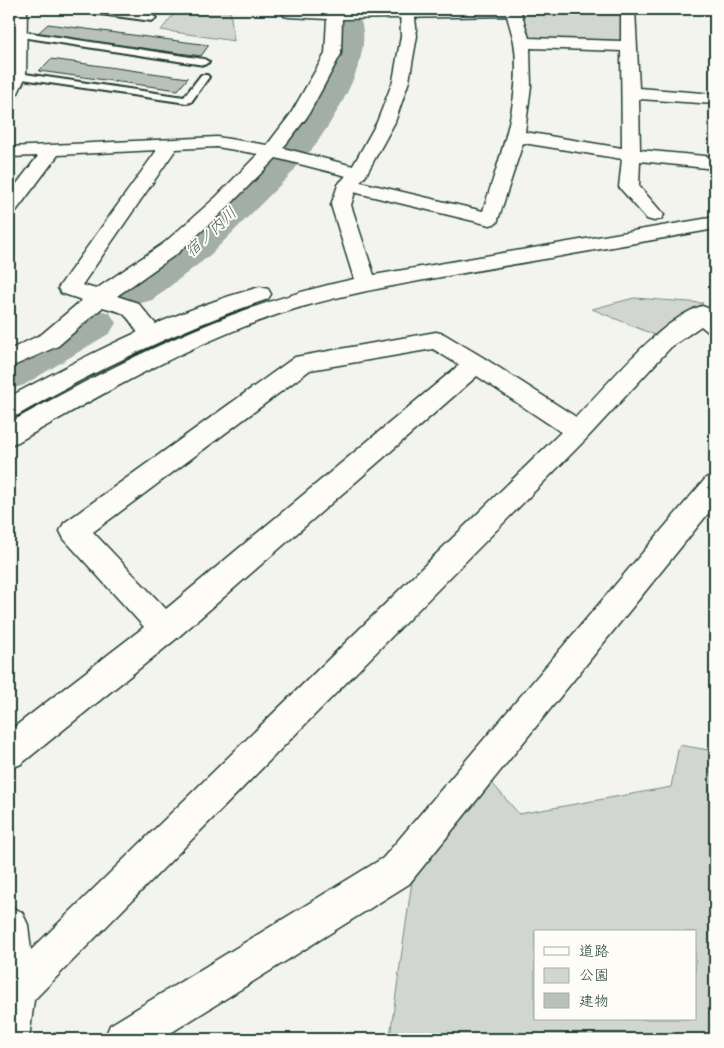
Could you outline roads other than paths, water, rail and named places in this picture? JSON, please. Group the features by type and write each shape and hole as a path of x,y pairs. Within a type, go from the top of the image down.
{"street":[{"path":"13,82 20,9"},
{"path":"9,152 217,142 272,151 353,179 490,219 516,136 523,86 522,43 514,10 407,10 289,14 289,9"},
{"path":"628,9 628,46 632,93 632,155 629,187 654,215"},
{"path":"364,276 342,205 353,179 386,122 402,81 409,36 407,10"},
{"path":"9,360 50,340 100,297 171,248 272,151 298,117 333,54 335,12"},
{"path":"522,43 628,46"},
{"path":"632,93 715,99"},
{"path":"516,136 632,155 715,163"},
{"path":"153,334 130,308 69,288 170,144"},
{"path":"9,207 54,149"},
{"path":"9,435 157,356 247,318 310,297 414,257 715,205"},
{"path":"9,408 88,364 153,334 247,298 298,282 364,276 715,223"},
{"path":"16,992 578,431 663,341 702,314 715,325"},
{"path":"166,629 74,531 304,362 436,340 578,431"},
{"path":"9,752 166,629 476,364"},
{"path":"124,1039 396,871 715,486"},
{"path":"9,925 16,992 9,1039"}],"lane":[{"path":"85,9 122,11 152,18"},
{"path":"18,34 204,62"},
{"path":"13,82 187,100 204,77"}],"waterway":[{"name":"宿ノ内川","path":"298,145 321,114 343,67 348,41 347,20"},
{"name":"宿ノ内川","path":"138,291 196,248 280,166"},
{"name":"宿ノ内川","path":"9,374 96,323"}]}
